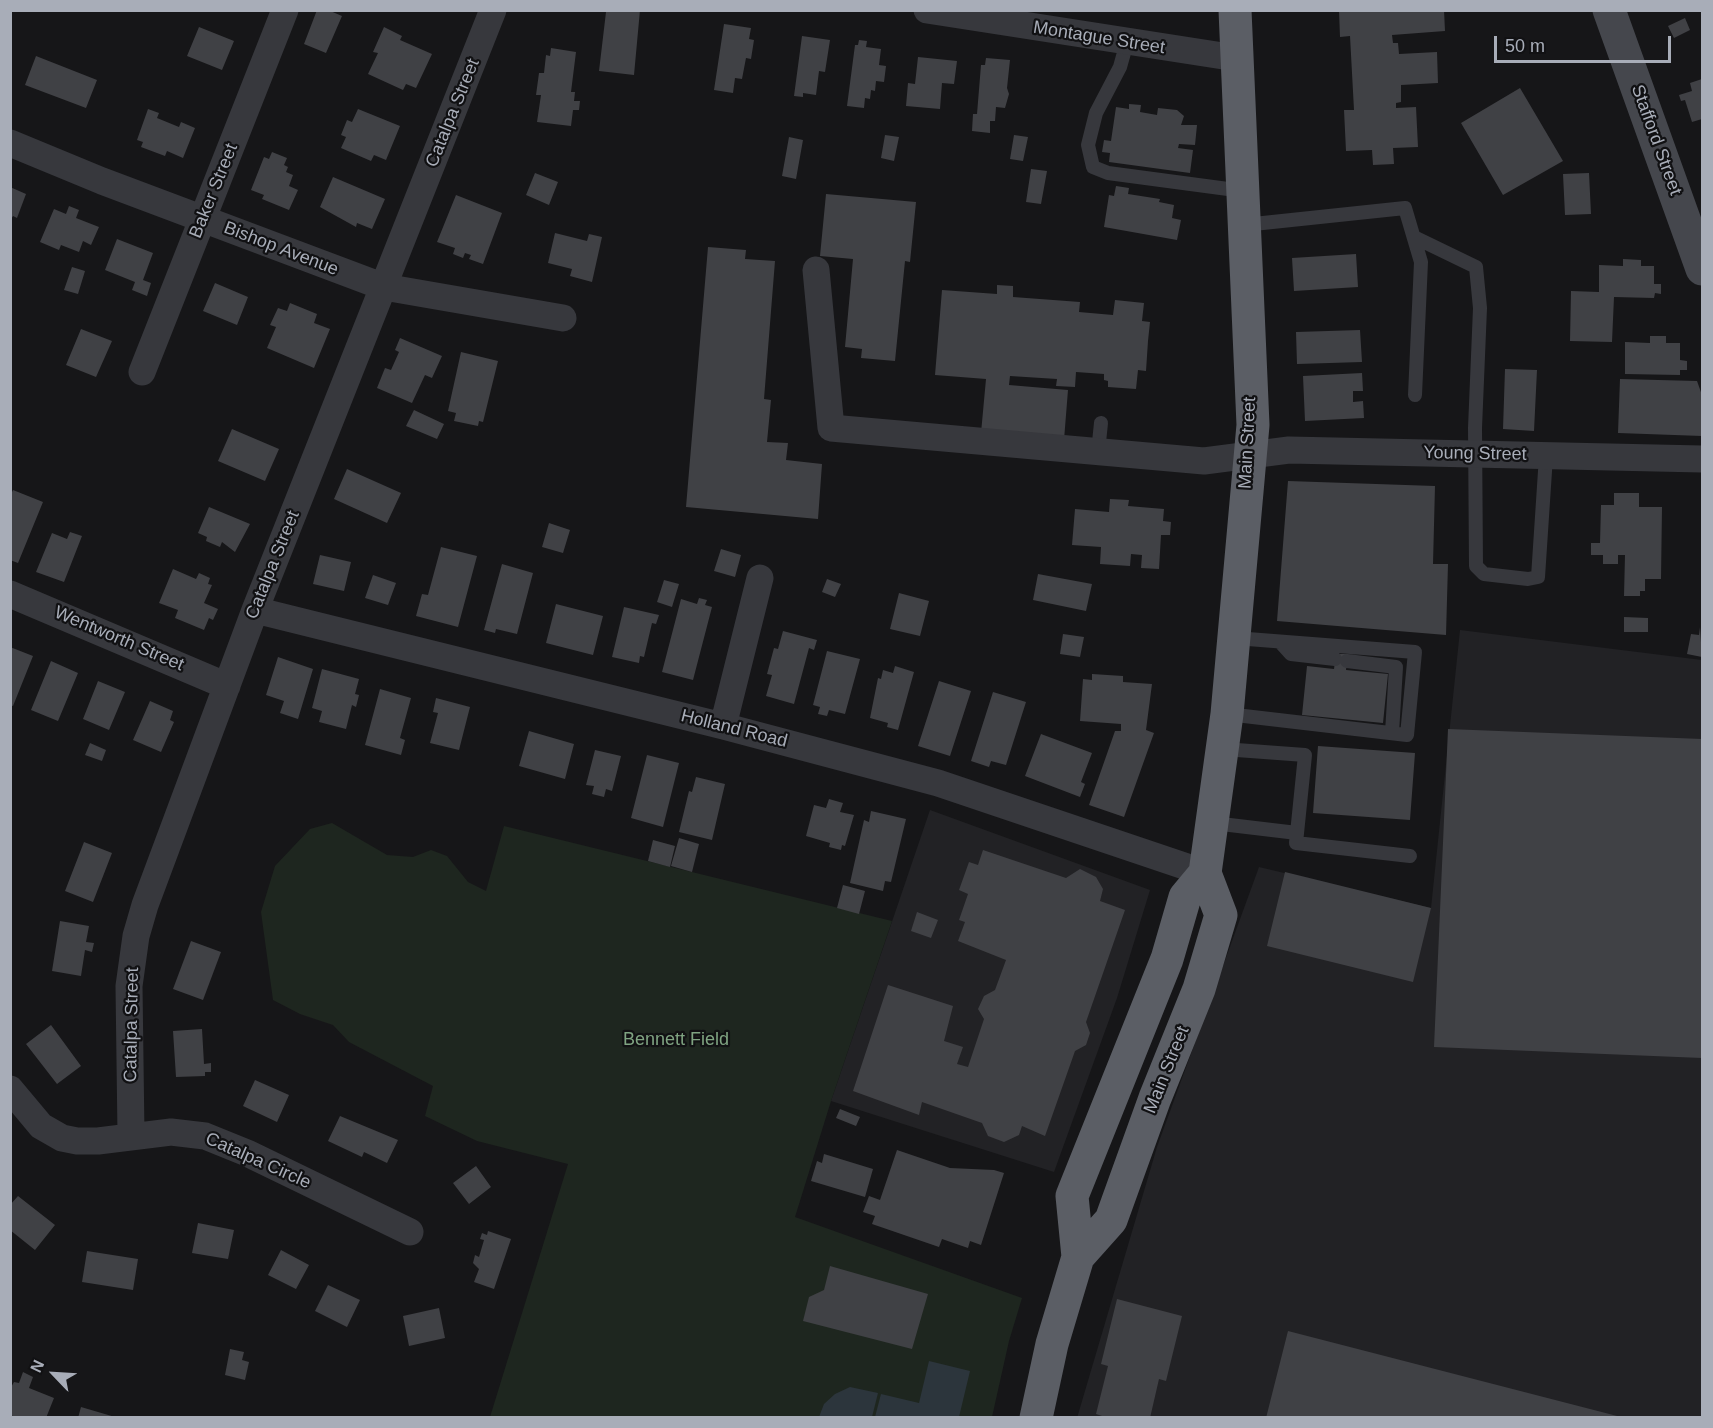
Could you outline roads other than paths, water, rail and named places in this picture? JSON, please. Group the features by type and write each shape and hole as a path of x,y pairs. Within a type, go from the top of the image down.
{"highway":[{"name":"Main Street","path":"1078,1257 1111,1220 1155,1098 1207,969 1221,915 1205,873 1227,714 1253,425 1235,10"},
{"name":"Main Street","path":"1035,1418 1052,1344 1078,1257 1072,1196 1167,959 1185,897 1205,873"}],"main road":[{"name":"Stafford Street","path":"1609,10 1702,269"}],"street":[{"name":"Baker Street","path":"142,372 285,10"},
{"name":"Catalpa Street","path":"131,1135 129,986 136,936 152,882 255,610 493,10"},
{"name":"Montague Street","path":"927,10 1236,58"},
{"name":"Bishop Avenue","path":"10,143 384,288 563,318"},
{"name":"Young Street","path":"816,270 831,428 1204,461 1289,450 1702,459"},
{"path":"723,726 760,578"},
{"name":"Wentworth Street","path":"10,594 227,686"},
{"name":"Holland Road","path":"255,610 723,726 938,783 1205,873"},
{"name":"Catalpa Circle","path":"10,1089 41,1126 62,1138 77,1142 98,1141 131,1135 171,1132 219,1141 410,1232"}],"lane":[{"path":"1127,42 1120,67 1096,113 1088,145 1093,167 1108,172 1243,191"},
{"path":"1244,225 1405,208 1421,262 1415,395"},
{"path":"1414,237 1476,267 1480,308 1475,454 1476,566 1484,574 1528,579 1538,577 1546,456"},
{"path":"1098,452 1101,423"},
{"path":"1227,714 1407,735 1415,652 1235,638"},
{"path":"1281,643 1291,654 1396,667 1392,734"},
{"path":"1223,749 1305,755 1296,843 1410,856"},
{"path":"1213,822 1297,833"}],"park label":[{"name":"Bennett Field","path":"676,1040"}]}
